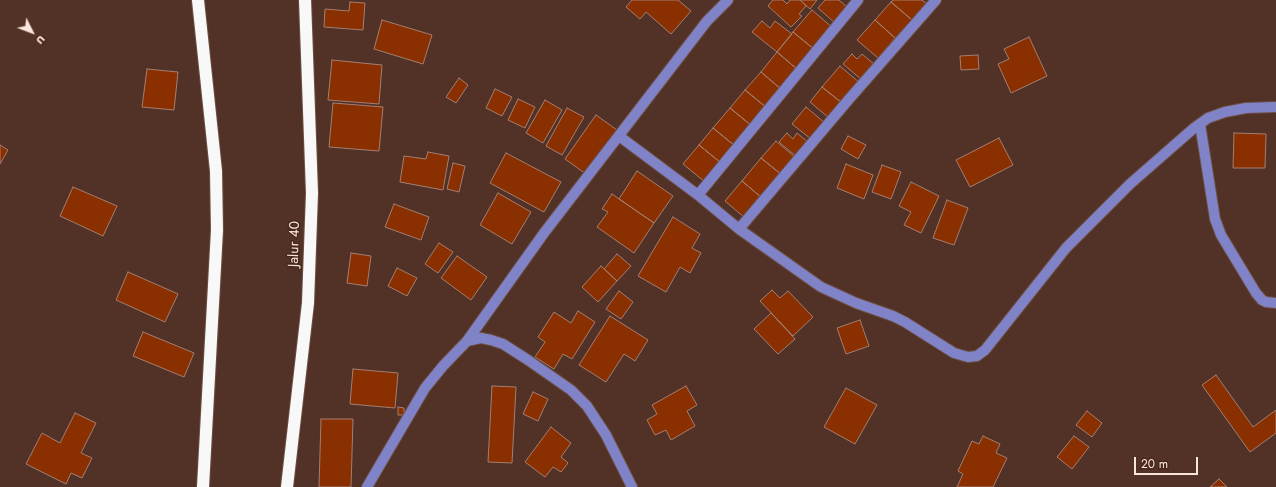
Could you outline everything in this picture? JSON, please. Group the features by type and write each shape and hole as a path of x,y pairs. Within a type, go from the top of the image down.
{"highway":[{"path":"198,0 216,171 217,230 203,487"},
{"name":"Jalur 40","path":"287,487 308,303 310,264 312,193 305,0"}],"street":[{"path":"367,487 425,388 443,366 467,341 544,233 707,21 728,0"},
{"path":"698,195 858,0"},
{"path":"739,229 936,0"},
{"path":"619,136 698,195 739,229 821,287 856,303 893,316 954,353 973,357 985,350 997,336 1066,248 1130,184 1176,143 1208,118 1225,112 1246,108 1276,107"},
{"path":"1200,124 1215,219 1221,235 1256,293 1262,300 1276,303"},
{"path":"467,341 481,338 503,344 571,390 587,406 606,435 632,487"}],"building":[{"path":"632,0 678,0 691,11 671,34 646,12 640,19 626,7"},
{"path":"773,0 783,0 787,4 790,0 800,0 806,6 799,14 802,16 791,27 768,6"},
{"path":"800,0 817,0 810,9"},
{"path":"825,0 839,0 848,8 835,23 818,8"},
{"path":"893,0 922,0 926,3 912,20 891,2"},
{"path":"350,2 365,3 363,30 324,27 325,9 349,11"},
{"path":"891,2 912,20 895,38 875,20"},
{"path":"812,10 833,28 815,50 793,32"},
{"path":"382,20 432,35 423,64 374,49"},
{"path":"875,20 895,38 878,58 857,40"},
{"path":"762,21 770,28 775,21 792,34 777,52 752,32"},
{"path":"793,32 815,50 798,70 777,52"},
{"path":"1029,37 1047,76 1011,93 998,64 1009,59 1004,49"},
{"path":"777,52 798,70 782,90 761,72"},
{"path":"852,54 857,59 862,54 875,65 862,80 843,64"},
{"path":"978,55 979,69 961,70 960,56"},
{"path":"332,60 382,65 379,104 328,100"},
{"path":"840,66 860,83 842,103 822,87"},
{"path":"147,69 178,72 174,110 142,107"},
{"path":"761,72 782,90 767,108 745,90"},
{"path":"459,78 468,85 456,103 446,97"},
{"path":"822,87 842,103 829,118 810,102"},
{"path":"495,89 512,97 502,116 486,108"},
{"path":"745,90 767,108 752,126 730,108"},
{"path":"518,99 535,107 525,128 508,120"},
{"path":"545,100 562,110 543,143 526,133"},
{"path":"333,103 383,107 379,151 329,147"},
{"path":"806,107 825,123 811,139 792,124"},
{"path":"567,108 584,117 562,155 546,146"},
{"path":"730,108 752,126 735,146 713,128"},
{"path":"596,115 617,130 586,174 565,159"},
{"path":"713,128 735,146 721,163 699,145"},
{"path":"787,133 793,139 797,133 809,143 797,157 779,142"},
{"path":"1234,133 1266,134 1265,168 1233,168"},
{"path":"848,136 866,145 858,159 841,149"},
{"path":"999,138 1013,165 970,187 956,160"},
{"path":"776,141 796,158 782,175 761,158"},
{"path":"0,145 8,150 0,164"},
{"path":"699,145 721,163 705,182 683,164"},
{"path":"428,152 449,156 443,190 400,182 404,156 426,159"},
{"path":"506,153 561,182 544,212 490,183"},
{"path":"761,158 782,175 762,198 742,181"},
{"path":"453,163 465,166 459,192 447,189"},
{"path":"846,164 873,175 864,199 837,188"},
{"path":"882,165 901,172 891,199 872,192"},
{"path":"637,171 673,196 654,223 619,199"},
{"path":"742,181 762,198 745,218 725,201"},
{"path":"911,182 939,196 921,233 904,225 911,212 899,206"},
{"path":"73,187 117,206 103,236 60,216"},
{"path":"498,193 531,212 512,244 480,225"},
{"path":"612,194 654,223 634,253 597,227 608,212 602,209"},
{"path":"947,200 968,208 954,245 933,238"},
{"path":"394,204 429,217 421,240 385,227"},
{"path":"673,217 700,234 692,248 701,253 690,273 680,267 666,292 638,276"},
{"path":"439,243 453,252 438,273 425,264"},
{"path":"351,253 371,256 367,286 347,283"},
{"path":"617,254 631,266 617,281 604,269"},
{"path":"457,256 487,277 471,300 441,278"},
{"path":"601,266 617,281 598,302 582,287"},
{"path":"397,268 417,278 407,296 388,286"},
{"path":"128,272 178,294 165,322 116,300"},
{"path":"772,290 780,298 788,291 813,317 793,336 760,301"},
{"path":"619,291 633,302 621,319 606,309"},
{"path":"578,311 595,322 572,359 563,354 554,369 535,357 545,342 538,337 554,312 571,323"},
{"path":"771,313 795,339 778,354 754,329"},
{"path":"610,316 648,340 635,361 624,354 606,382 579,365"},
{"path":"860,320 869,346 846,354 837,328"},
{"path":"143,332 194,353 184,377 133,356"},
{"path":"353,369 398,373 395,408 350,404"},
{"path":"1216,375 1253,427 1276,410 1276,433 1250,452 1202,385"},
{"path":"492,386 516,387 512,463 488,462"},
{"path":"686,386 697,405 687,411 695,426 671,440 666,430 655,435 647,420 657,414 652,405"},
{"path":"846,388 877,405 855,444 824,427"},
{"path":"533,392 548,399 538,421 523,414"},
{"path":"398,407 404,408 404,415 398,415"},
{"path":"1087,411 1102,423 1092,437 1076,425"},
{"path":"75,413 96,423 81,453 92,458 82,478 71,473 66,484 26,464 42,433 60,443"},
{"path":"321,419 353,419 351,487 319,487"},
{"path":"551,427 571,443 561,457 568,463 561,472 553,467 545,477 525,462"},
{"path":"983,436 1000,444 996,453 1007,458 993,487 957,487 963,474 958,471 972,441 979,444"},
{"path":"1074,436 1089,447 1072,469 1057,457"},
{"path":"1219,479 1227,487 1210,487"}]}
